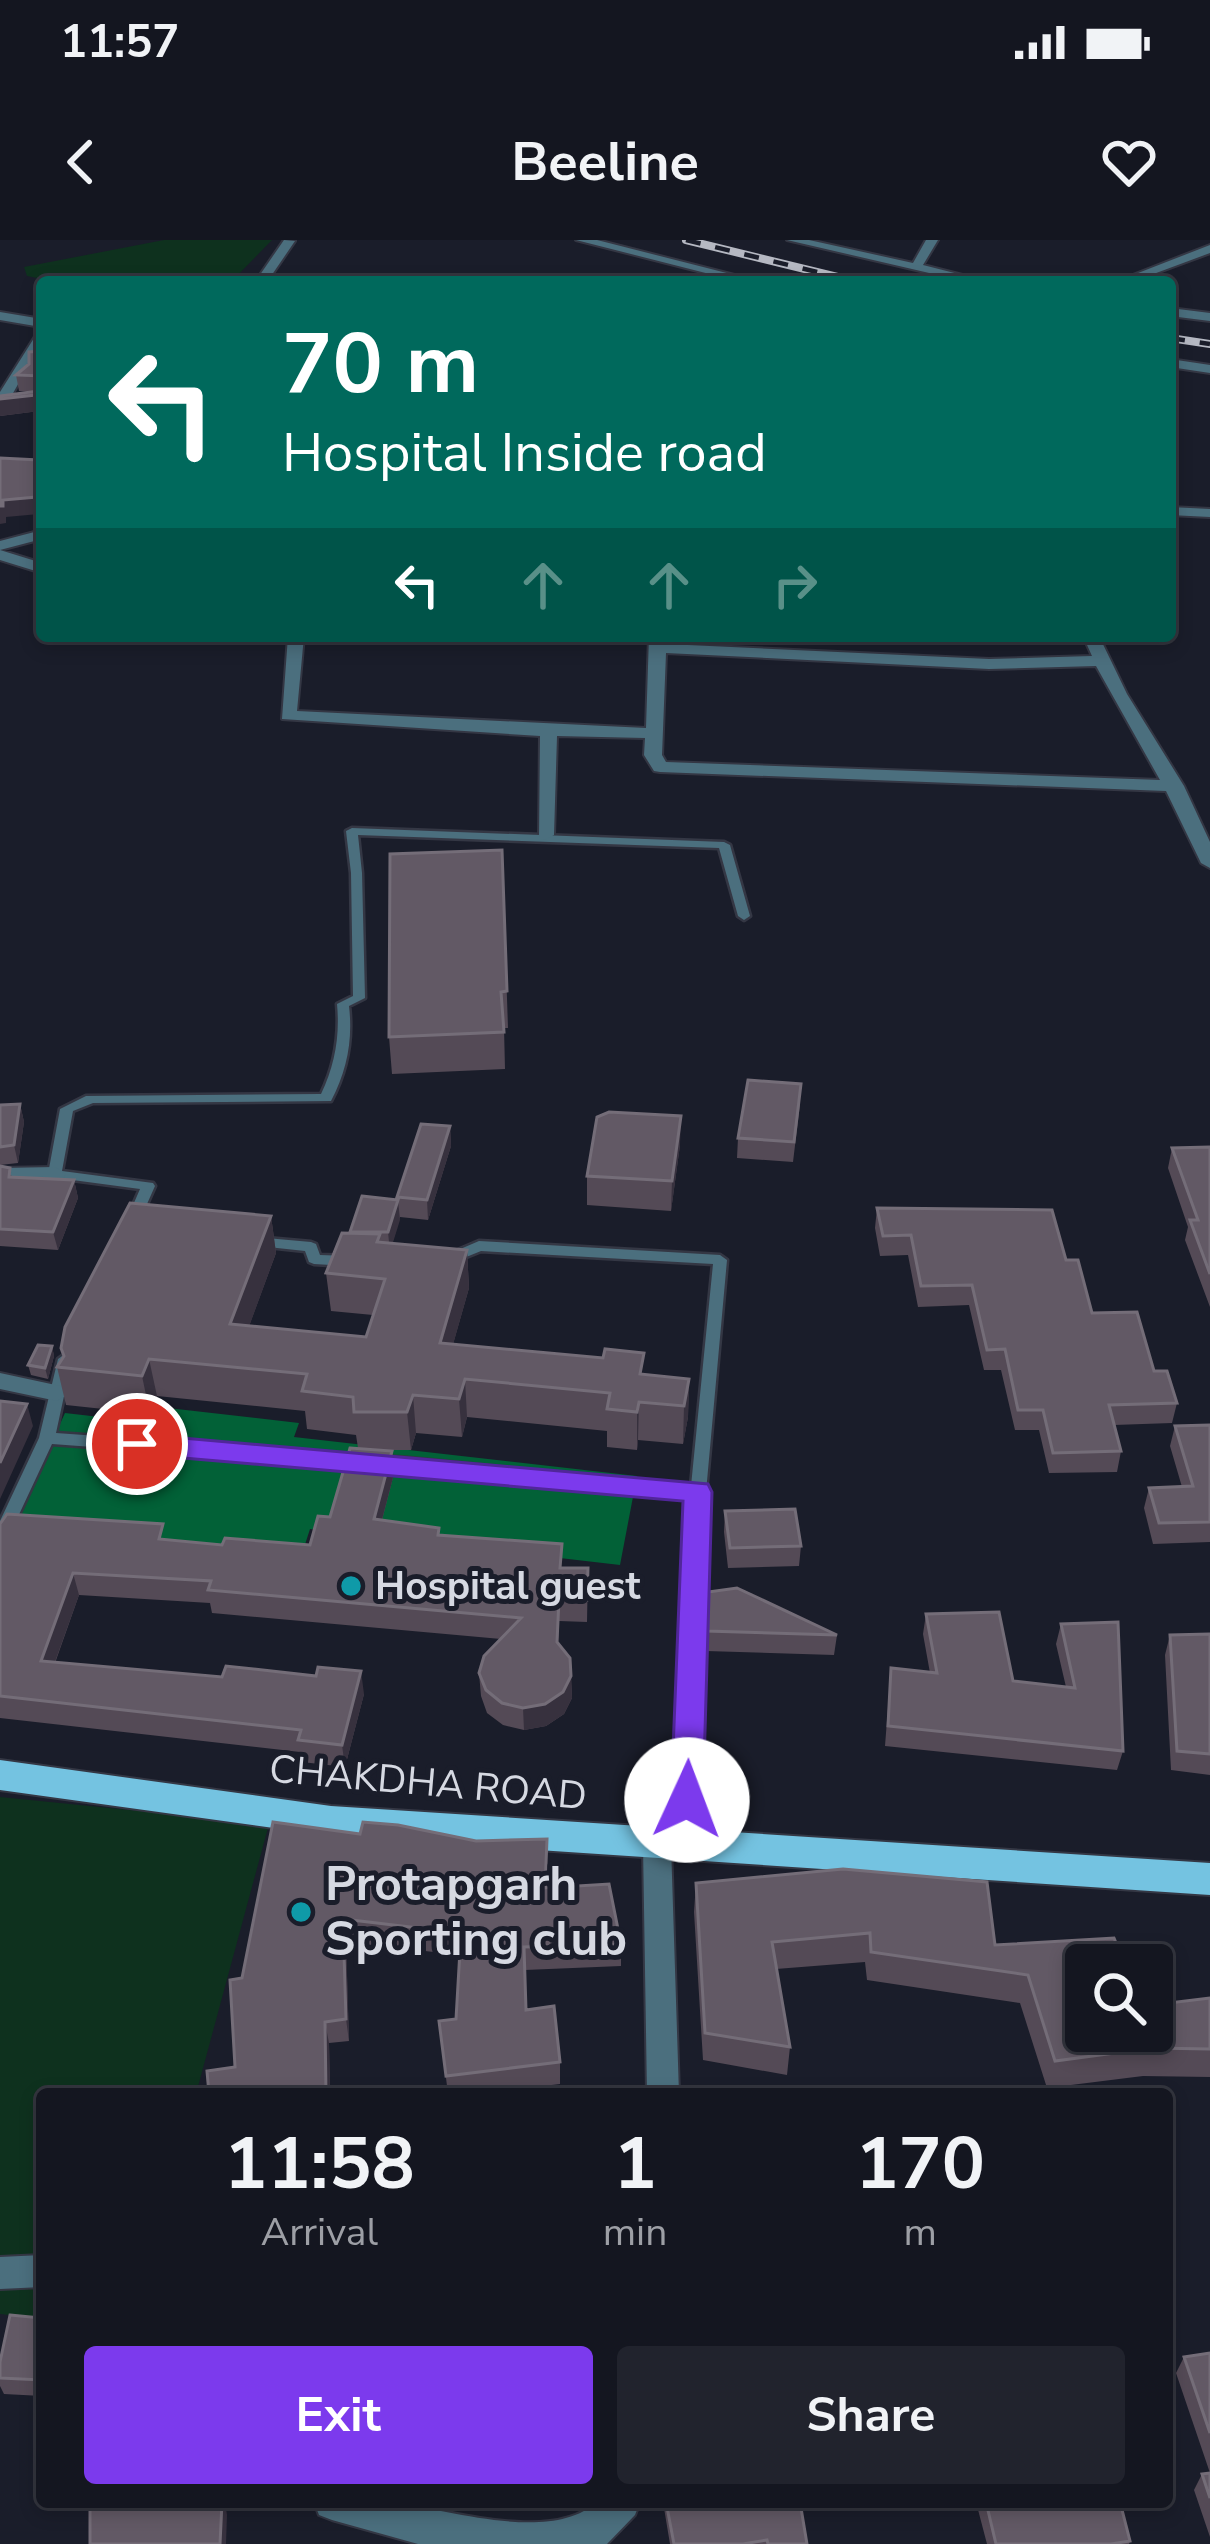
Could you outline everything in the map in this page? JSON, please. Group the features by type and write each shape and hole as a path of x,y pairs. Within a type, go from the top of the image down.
{"main road":[{"name":"CHAKDHA ROAD","path":"0,1775 331,1821 1210,1879"}],"street":[{"path":"582,240 731,276"},
{"path":"794,240 957,276"},
{"path":"916,267 932,240"},
{"path":"264,276 289,241"},
{"path":"1136,276 1210,249"},
{"path":"1176,313 1210,317"},
{"path":"0,316 36,325"},
{"path":"1,402 36,338"},
{"path":"1176,365 1210,369"},
{"path":"1,402 23,400"},
{"path":"1176,512 1210,513"},
{"path":"0,551 36,536"},
{"path":"0,551 36,566"},
{"path":"295,642 288,715 653,733"},
{"path":"1101,661 989,664 657,642 654,762 677,770 1175,786"},
{"path":"1093,642 1175,786 1210,862"},
{"path":"545,835 549,731"},
{"path":"0,1175 55,1174"},
{"path":"0,1382 57,1394"},
{"path":"663,2088 672,1845"},
{"path":"0,2273 36,2271"},
{"path":"350,2508 382,2519 514,2544 591,2534 616,2508"}],"lane":[{"path":"152,1232 129,1230 148,1186 55,1174 67,1109 91,1100 326,1098 336,1080 347,1028 343,1004 358,998 354,929 361,886 352,831 724,844 744,916"},
{"path":"243,1241 311,1247 314,1258 359,1262"},
{"path":"423,1262 444,1261 479,1246 721,1260 672,1845"},
{"path":"0,1538 47,1438 72,1344"},
{"path":"47,1438 408,1464 698,1492"}],"green space":[{"path":"164,240 272,240 237,276 36,278 27,276 24,267"},
{"path":"168,1408 299,1423 294,1437 637,1476 620,1565 310,1529 300,1560 13,1526 65,1413 161,1424"},
{"path":"0,1797 269,1824 198,2088 36,2088 36,2318 0,2314"}],"building":[{"path":"36,351 36,376 16,375 29,364 29,352"},
{"path":"36,391 36,395 0,396"},
{"path":"0,458 36,460 36,497 3,500 0,506"},
{"path":"502,850 504,1032 389,1037 390,854"},
{"path":"748,1080 801,1084 794,1142 738,1138"},
{"path":"20,1104 14,1145 0,1147 0,1105"},
{"path":"609,1112 681,1116 672,1181 587,1176 597,1117"},
{"path":"421,1124 450,1126 427,1200 397,1197"},
{"path":"1210,1147 1210,1274 1190,1220 1198,1220 1172,1148"},
{"path":"0,1166 10,1168 9,1177 74,1180 53,1232 0,1229"},
{"path":"362,1196 398,1200 388,1232 350,1232"},
{"path":"130,1203 271,1216 230,1324 366,1337 385,1279 326,1273 342,1233 380,1234 377,1242 467,1250 440,1343 603,1358 605,1349 644,1353 640,1374 689,1379 684,1406 639,1402 637,1412 607,1409 610,1393 465,1379 459,1399 413,1395 407,1412 354,1412 353,1397 302,1391 307,1374 149,1359 142,1376 57,1367 64,1356 65,1327"},
{"path":"877,1208 1052,1210 1066,1260 1078,1260 1092,1313 1137,1312 1154,1371 1167,1371 1177,1403 1109,1405 1121,1451 1053,1453 1043,1410 1018,1410 1005,1349 987,1350 972,1285 921,1286 911,1235 883,1236"},
{"path":"38,1345 52,1346 45,1368 28,1365"},
{"path":"0,1401 27,1404 0,1463"},
{"path":"1210,1425 1210,1522 1159,1523 1149,1488 1193,1486 1175,1426"},
{"path":"350,1448 392,1451 374,1519 439,1528 438,1535 562,1544 560,1568 588,1568 587,1600 559,1599 557,1642 570,1658 571,1676 563,1692 545,1704 523,1708 502,1703 486,1690 479,1673 484,1656 521,1618 208,1590 211,1581 73,1573 41,1661 222,1677 226,1666 316,1676 318,1667 361,1671 342,1745 298,1740 301,1730 0,1696 0,1524 7,1514 163,1524 159,1539 222,1545 225,1538 310,1545 318,1516 330,1517"},
{"path":"795,1509 801,1546 730,1548 725,1511"},
{"path":"737,1588 837,1635 707,1631 708,1592"},
{"path":"999,1612 1013,1681 1075,1688 1061,1624 1118,1622 1123,1751 888,1726 891,1668 937,1673 926,1614"},
{"path":"1210,1634 1210,1754 1177,1751 1170,1635"},
{"path":"273,1822 360,1834 363,1822 476,1841 547,1839 545,1888 609,1884 621,1944 524,1947 526,2010 554,2006 560,2062 446,2076 439,2021 456,2019 461,1933 343,1919 346,2019 325,2022 326,2088 208,2088 207,2071 235,2067 230,1980 242,1978"},
{"path":"843,1869 987,1882 995,1945 1114,1938 1116,1944 1065,1944 1065,2052 1122,2052 1055,2061 1028,1975 871,1952 870,1933 772,1942 790,2047 705,2033 696,1883"},
{"path":"1210,1998 1210,2049 1173,2048 1173,2002"},
{"path":"10,2315 36,2317 36,2380 0,2378"},
{"path":"1210,2353 1210,2433 1184,2357"},
{"path":"1210,2473 1210,2498 1202,2474"},
{"path":"90,2508 222,2508 220,2544 90,2544"},
{"path":"667,2508 801,2508 807,2544 768,2544 767,2540 674,2544"},
{"path":"987,2508 1122,2508 1130,2541 1111,2544 996,2544"}],"railway":[{"path":"686,240 833,276"},
{"path":"1176,339 1210,344"}],"place":[{"name":"Hospital guest","path":"351,1586"},
{"name":"Protapgarh Sporting club","path":"301,1912"}],"route":[{"path":"137,1444 698,1492 687,1800"}]}
